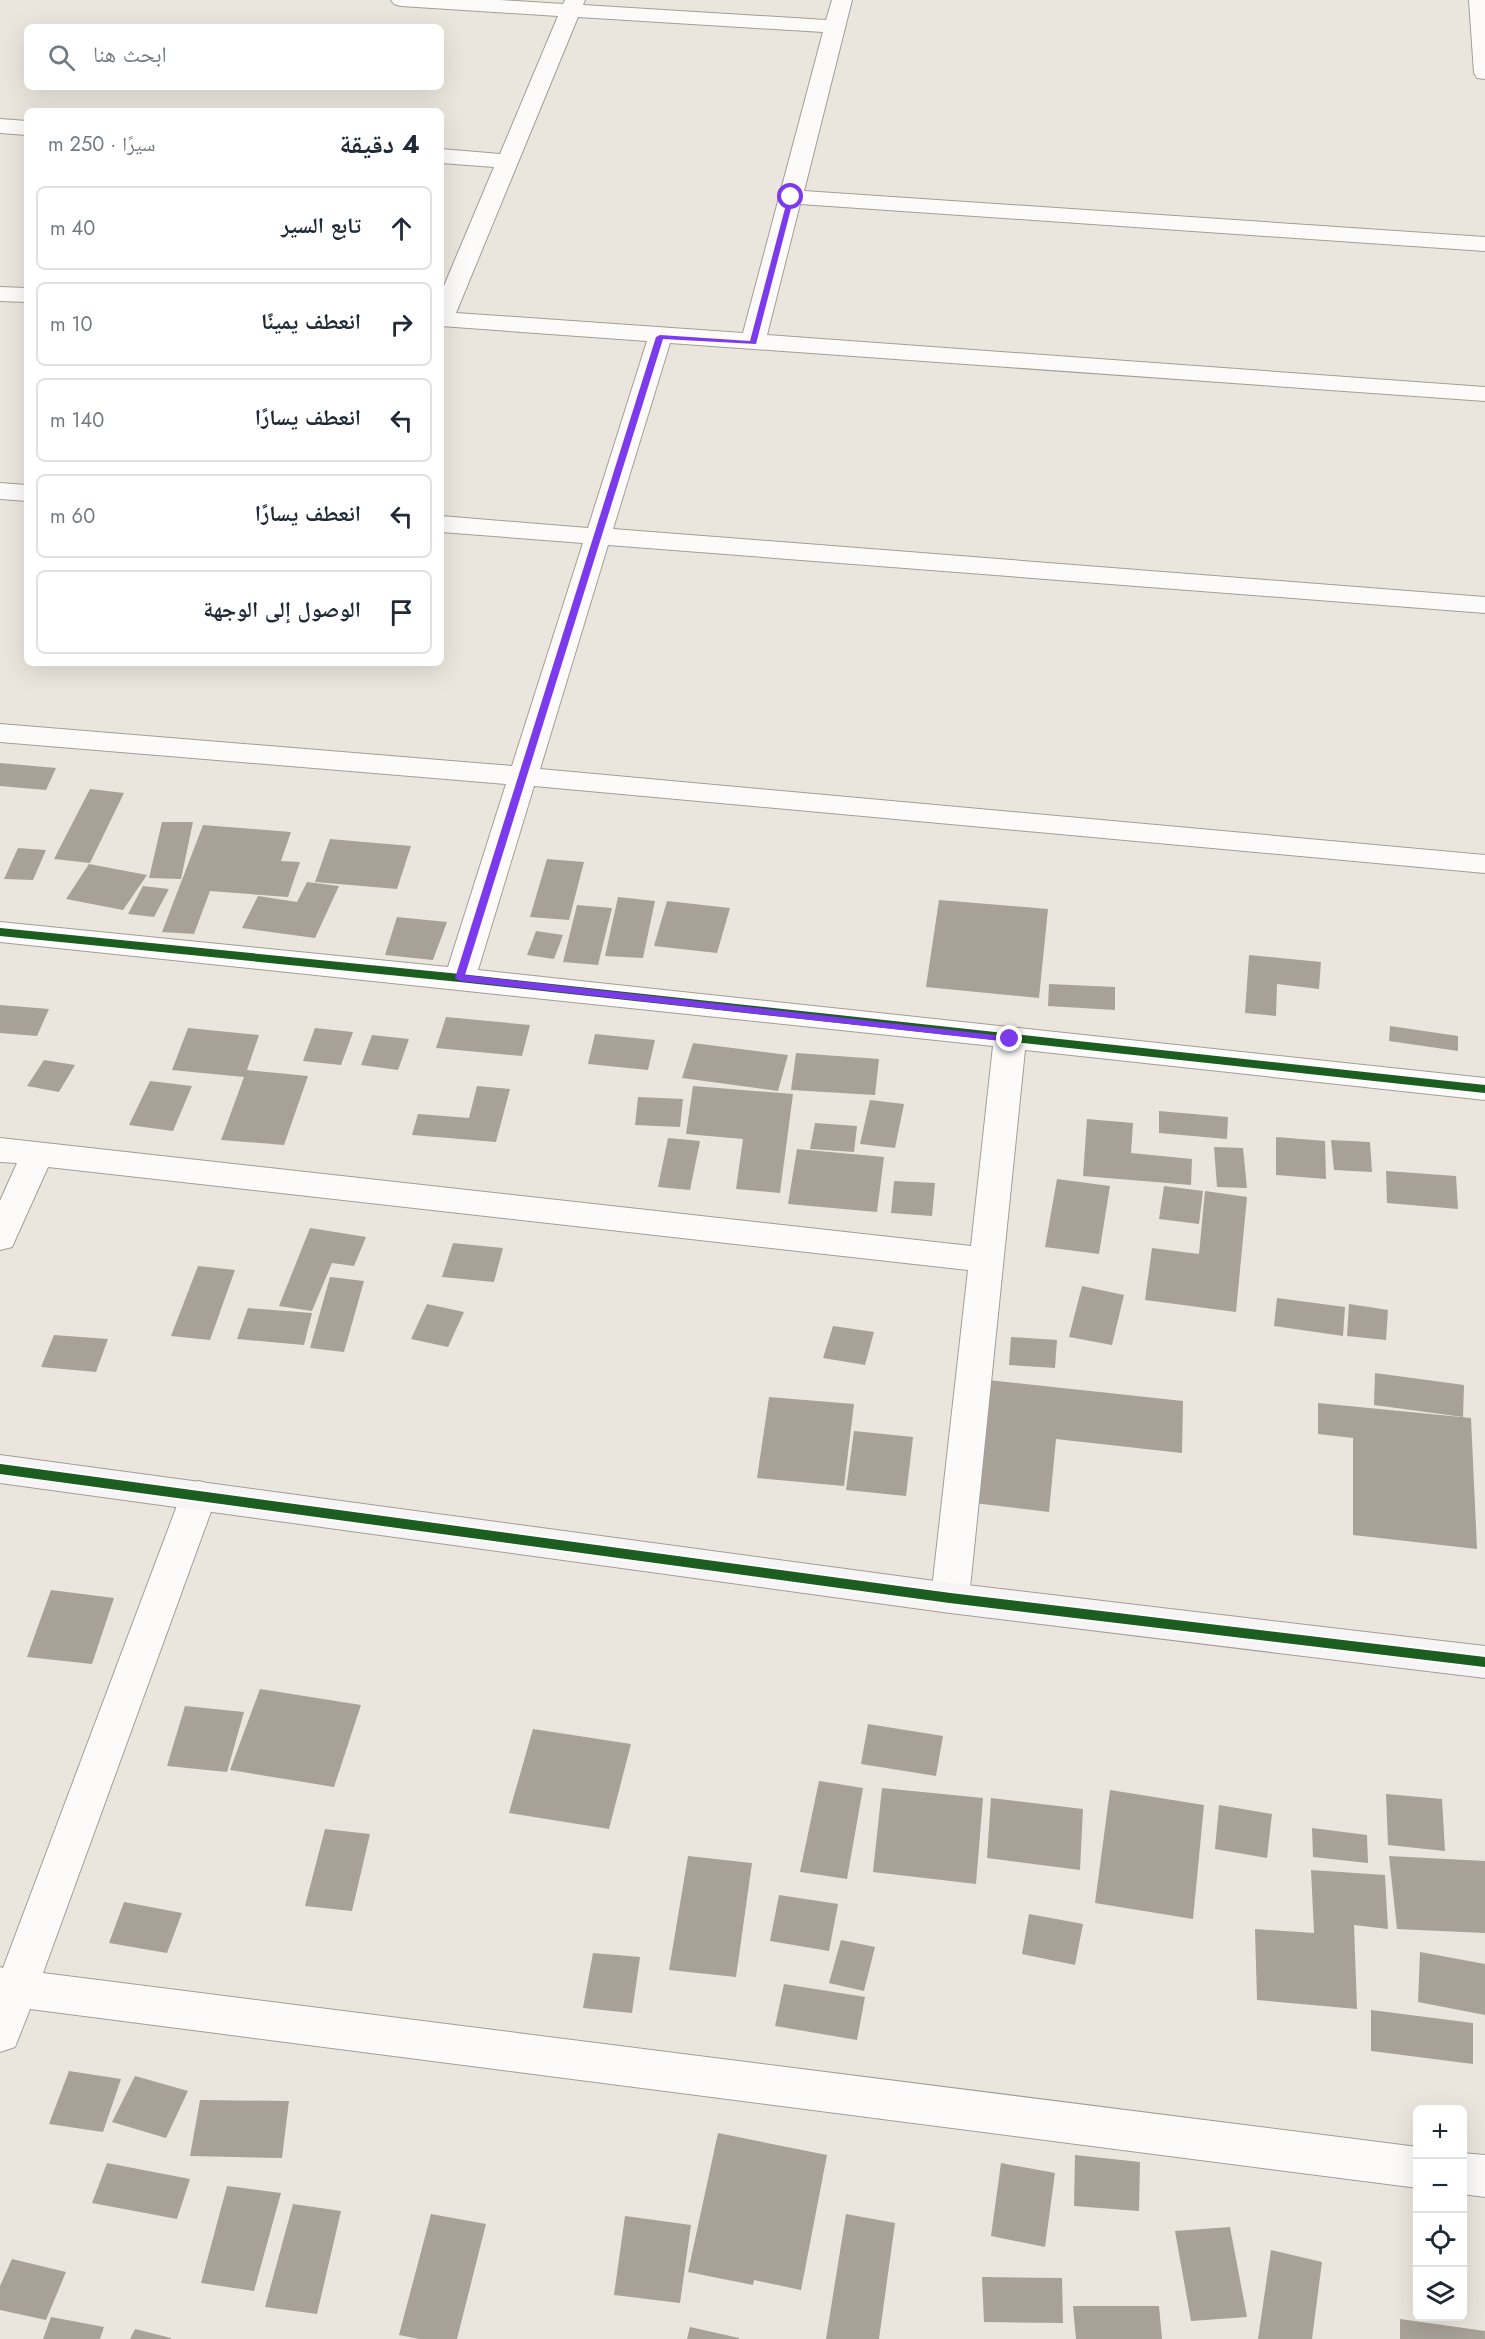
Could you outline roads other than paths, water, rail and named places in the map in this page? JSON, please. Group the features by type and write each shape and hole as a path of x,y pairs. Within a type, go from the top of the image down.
{"street":[{"path":"401,0 573,5 835,27"},
{"path":"753,343 842,0"},
{"path":"1479,0 1485,73"},
{"path":"444,314 573,5"},
{"path":"0,126 24,128"},
{"path":"444,156 508,161"},
{"path":"791,197 1485,244"},
{"path":"0,294 24,295"},
{"path":"444,319 660,337 1485,394"},
{"path":"460,978 660,337"},
{"path":"0,491 24,493"},
{"path":"444,524 1485,605"},
{"path":"0,732 522,776 1485,864"},
{"path":"0,932 460,978 1485,1089"},
{"path":"950,1598 1010,1039"},
{"path":"0,1150 986,1260"},
{"path":"0,1238 37,1155"},
{"path":"0,1469 950,1598 1485,1662"},
{"path":"0,2033 8,1987 199,1495"},
{"path":"8,1987 1413,2167"},
{"path":"1467,2174 1485,2176"}]}
